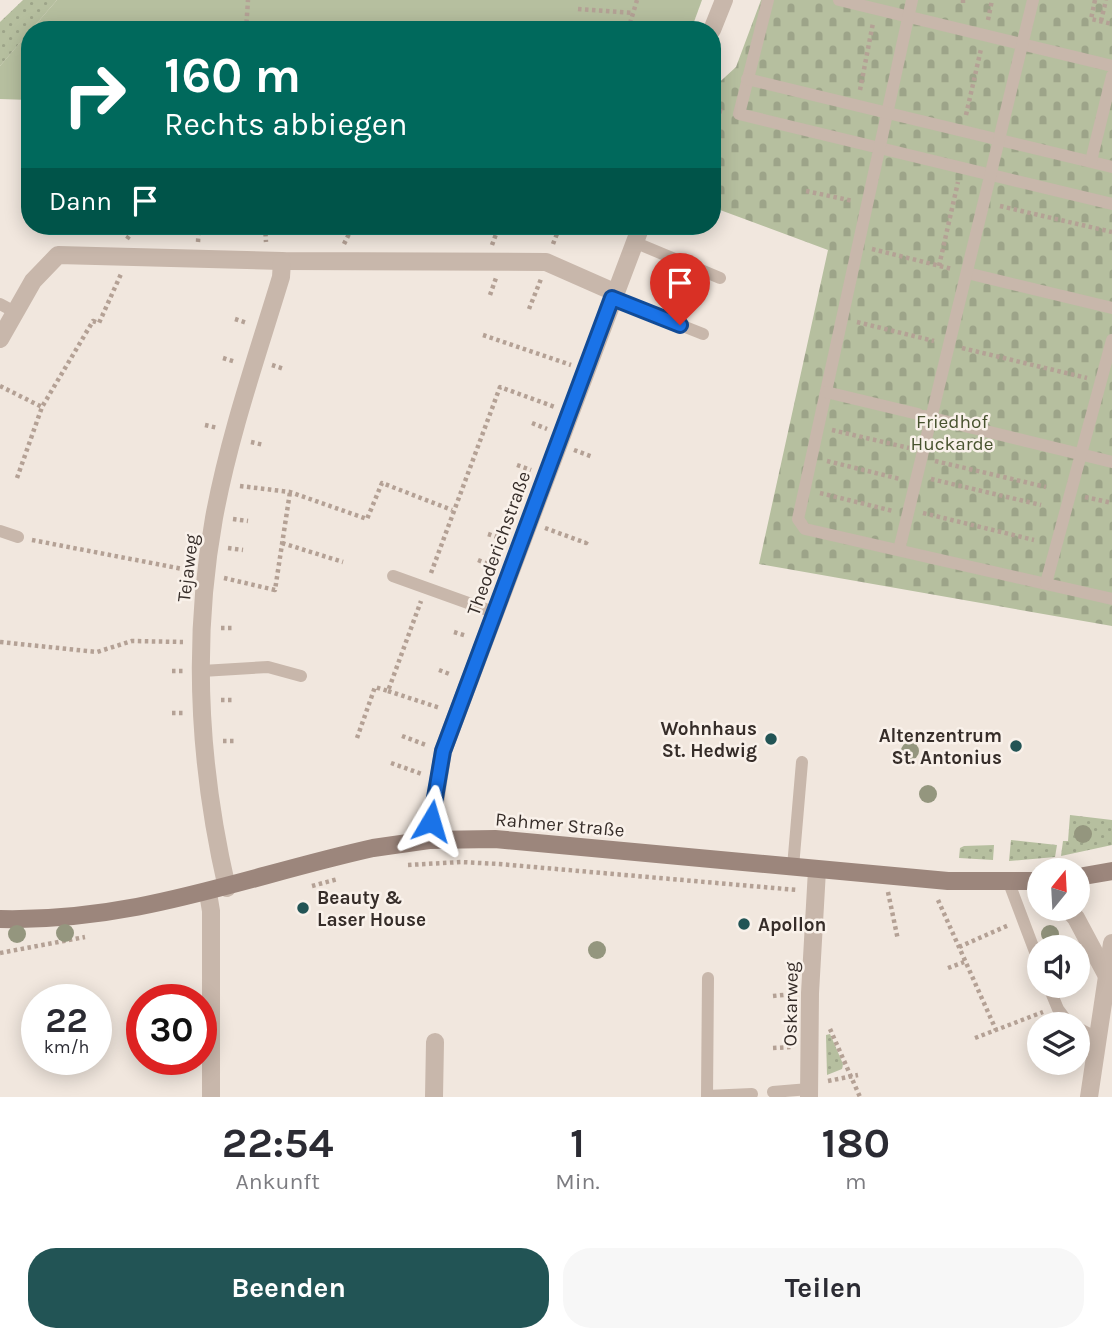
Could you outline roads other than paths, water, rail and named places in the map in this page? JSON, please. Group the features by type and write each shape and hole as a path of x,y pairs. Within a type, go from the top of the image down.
{"main road":[{"name":"Rahmer Straße","path":"0,919 99,915 208,893 344,854 429,840 495,839 948,881 1027,884"},
{"path":"1090,875 1112,871"}],"street":[{"path":"716,21 724,0"},
{"name":"Theoderichstraße","path":"429,840 436,779 456,714 638,235"},
{"path":"0,339 8,308 58,255 442,268 547,262 613,295"},
{"name":"Tejaweg","path":"227,888 208,800 202,671 205,574 233,432 281,276 282,261"},
{"name":"Oskarweg","path":"809,1090 817,870"},
{"path":"208,893 211,911 211,1097"},
{"path":"1078,921 1107,976"},
{"path":"1089,1097 1100,1039 1112,943"},
{"path":"434,1097 435,1042"}],"lane":[{"path":"768,0 738,114 1112,204"},
{"path":"839,0 1112,66"},
{"path":"912,0 798,519 805,529 1112,599"},
{"path":"899,550 922,454 924,416 950,345 1033,0"},
{"path":"1091,161 1112,76"},
{"path":"747,79 1112,167"},
{"path":"640,235 720,278"},
{"path":"967,273 1112,308"},
{"path":"613,295 703,334"},
{"path":"1046,583 1112,340"},
{"path":"825,391 1112,462"},
{"path":"0,531 18,537"},
{"path":"393,576 496,613"},
{"path":"202,671 268,667 302,676"},
{"path":"793,867 802,762"},
{"path":"1009,883 1027,935"},
{"path":"708,978 707,1097 752,1094"},
{"path":"1090,1034 1100,1039"},
{"path":"773,1092 809,1090"}],"place":[{"name":"Wohnhaus St. Hedwig","path":"771,739"},
{"name":"Altenzentrum St. Antonius","path":"1016,746"},
{"name":"Beauty & Laser House","path":"303,908"},
{"name":"Apollon","path":"744,924"}],"park label":[{"name":"Friedhof Huckarde","path":"952,432"}]}
